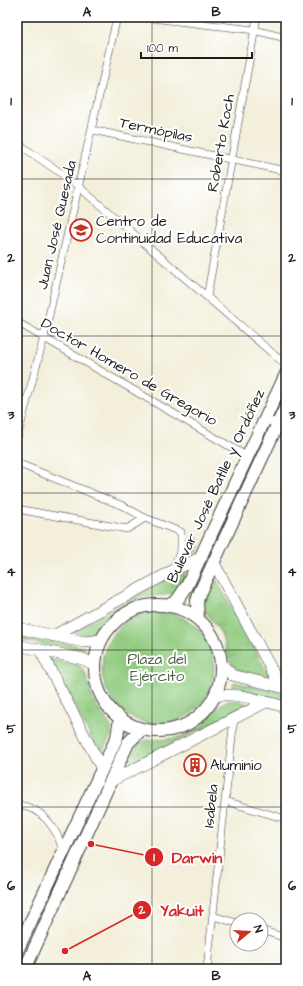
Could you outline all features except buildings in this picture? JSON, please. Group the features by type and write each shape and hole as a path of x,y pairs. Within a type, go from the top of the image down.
{"main road":[{"name":"Bulevar José Batlle y Ordóñez","path":"169,605 180,598 202,558 286,374"},
{"name":"Bulevar José Batlle y Ordóñez","path":"198,619 197,601 282,421 286,406"},
{"path":"53,636 172,571 202,558"},
{"path":"214,563 284,688"},
{"name":"Bulevar José Batlle y Ordóñez","path":"169,605 184,610 198,619 214,639 221,664 220,680 214,696 200,715 180,727 161,731 142,729 120,718 108,706 101,694 97,682 95,665 101,640 112,625 126,613 147,606 169,605"},
{"path":"17,628 84,642 101,640"},
{"path":"17,646 83,659 95,665"},
{"path":"40,650 102,769"},
{"path":"221,664 232,675 284,688"},
{"path":"214,696 226,694 239,695 286,707"},
{"path":"111,781 266,702"},
{"path":"17,951 117,737 120,718"},
{"path":"25,969 128,743 142,729"}],"street":[{"name":"Juan José Quesada","path":"17,438 44,337 117,17"},
{"path":"143,17 254,30 286,38"},
{"name":"Roberto Koch","path":"207,297 257,17"},
{"name":"Termópilas","path":"92,130 286,171"},
{"path":"17,143 79,186 286,365"},
{"name":"Doctor Homero de Gregorio","path":"17,322 248,457"},
{"path":"264,422 282,421"},
{"path":"17,463 123,506 145,518 181,532 181,550 172,571"},
{"path":"17,509 128,529 145,518"},
{"name":"Isabela","path":"206,969 234,718"},
{"path":"225,802 286,819"},
{"path":"17,805 31,808 43,816 55,830 64,852"},
{"path":"213,916 229,921"},
{"path":"269,933 286,938"}],"green space":[{"path":"266,428 269,429 191,599 188,597"},
{"path":"192,537 200,540 199,548 191,557 181,562"},
{"path":"184,570 186,573 178,590 174,594 144,597 131,602 110,614 91,634 87,635 71,632"},
{"path":"213,579 216,579 269,675 267,678 238,670 231,664 221,633 203,608 203,600"},
{"name":"Plaza del Ejército","path":"158,612 180,616 198,628 210,646 214,668 210,690 198,708 180,720 158,724 136,720 118,708 106,690 102,668 106,646 118,628 136,616"},
{"path":"17,632 83,647 85,650 82,653 17,639"},
{"path":"49,659 80,666 85,673 94,702 111,727 111,735 102,753 99,752"},
{"path":"234,682 286,694 286,701 232,688"},
{"path":"235,700 246,703 247,706 126,767 138,743 164,740 190,733 202,725 223,703"},
{"path":"125,733 127,736 19,969 17,969 17,963"}],"place":[{"name":"Centro de Continuidad Educativa","path":"81,230"},
{"name":"Aluminio","path":"195,765"},
{"name":"Darwin","path":"91,844"},
{"name":"Yakuit","path":"65,951"}]}
